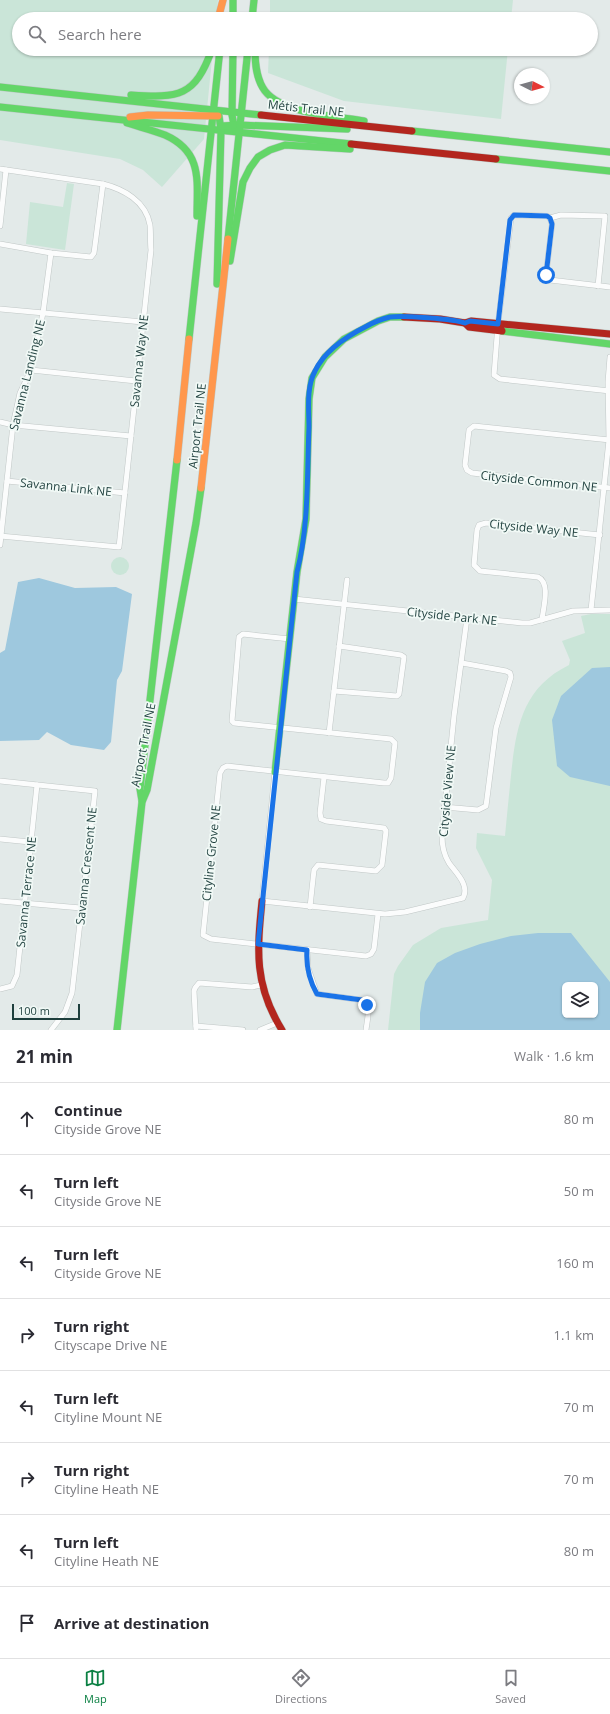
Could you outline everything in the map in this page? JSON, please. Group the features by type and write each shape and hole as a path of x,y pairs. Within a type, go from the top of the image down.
{"main road":[{"path":"220,12 224,0"},
{"path":"223,12 224,0"},
{"path":"233,0 233,12"},
{"path":"253,12 254,0"},
{"path":"257,12 258,0"},
{"path":"0,86 16,85 145,96 170,96 187,91 200,79 205,71 210,56"},
{"name":"Airport Trail NE","path":"116,1030 142,802 140,789 174,490 198,244 211,129 215,114 219,56"},
{"path":"233,56 232,113 237,127"},
{"name":"Airport Trail NE","path":"142,802 147,790 196,523 203,474 237,127 241,112 247,56"},
{"path":"256,56 256,68 262,86 270,96 282,104 303,110 434,133"},
{"path":"0,86 215,114"},
{"path":"0,107 211,129 237,127 394,129"},
{"path":"113,119 148,115 241,112"},
{"name":"Métis Trail NE","path":"241,112 610,152"},
{"path":"215,114 221,128 216,342"},
{"path":"113,119 144,130 163,134 175,139 185,146 195,163 197,179 198,244"},
{"path":"237,127 495,159 610,171"},
{"path":"216,342 243,182 254,160 264,152 274,147 295,145 412,155 495,159"},
{"path":"275,772 297,572 304,540 309,390 315,371 321,361 341,341 378,320 391,317 465,323 470,321 498,327 610,344"},
{"path":"498,327 610,334"},
{"path":"262,902 258,944 258,967 261,985 277,1023 282,1030"}],"street":[{"name":"Savanna Way NE","path":"0,536 119,547 151,250 150,223 141,206 129,194 115,187 103,184 3,170"},
{"path":"0,226 3,170"},
{"path":"0,244 51,253 92,257 94,254 103,184"},
{"path":"598,286 608,216 561,215 550,218 547,216 514,215 511,218 494,372 496,378 609,391"},
{"path":"550,218 552,224 546,275 548,279 552,281 610,287"},
{"name":"Savanna Landing NE","path":"0,545 13,425 20,393 31,370 43,313 51,253"},
{"path":"0,309 143,322"},
{"path":"591,610 607,488 610,440 610,357"},
{"path":"31,370 136,381"},
{"path":"0,422 13,425 131,436"},
{"name":"Cityside Common NE","path":"607,488 472,473 467,470 465,465 468,433 471,427 474,426 610,440"},
{"name":"Savanna Link NE","path":"7,481 125,493"},
{"name":"Cityside Way NE","path":"542,620 545,586 543,580 538,577 480,571 474,565 477,530 479,525 486,523 600,535"},
{"path":"290,639 243,634 239,637 232,721 234,724 329,733 347,580"},
{"name":"Cityside Park NE","path":"294,599 522,623 542,620 573,611 610,610"},
{"name":"Cityside View NE","path":"262,902 378,914 405,912 463,898 465,893 461,879 449,862 442,843 444,807 454,709 462,663 467,618"},
{"path":"334,691 397,696 400,694 404,657 401,654 339,646"},
{"path":"444,807 478,810 486,806 496,728 511,677 510,672 462,663"},
{"name":"Cityline Grove NE","path":"329,733 391,739 395,743 391,778 387,783 225,766 221,770 203,931 204,937 209,939 369,956 374,949 378,914"},
{"path":"262,902 275,772"},
{"path":"310,907 314,870 318,865 376,871 382,865 386,831 384,828 326,821 321,819 320,813 324,777"},
{"name":"Savanna Crescent NE","path":"0,781 95,791 70,1000 61,1018 51,1030"},
{"name":"Savanna Terrace NE","path":"0,989 12,986 17,975 37,785"},
{"path":"0,839 30,842"},
{"path":"0,901 81,908"},
{"path":"307,950 306,959 317,994 365,1001 368,1008 366,1030"},
{"path":"243,1030 196,1028 195,988 199,983 252,987 261,985"},
{"path":"260,1030 277,1023"}],"green space":[{"path":"0,0 218,0 217,12 12,12 12,56 212,56 204,139 162,187 143,170 120,159 0,140"},
{"path":"270,0 513,0 512,12 270,12"},
{"path":"269,56 507,56 501,119 344,101 268,73"},
{"path":"67,183 74,184 65,250 26,244 30,202 63,207"},
{"path":"120,557 126,560 129,566 126,572 120,575 114,572 111,566 114,560"},
{"path":"591,614 610,614 610,1030 388,1030 394,974 413,945 441,928 488,920 492,880 476,848 477,833 505,836 513,758 519,726 524,711 531,698 541,685 553,674 569,665 570,660 562,641 585,633 581,616"}],"water":[{"path":"39,578 75,588 116,587 132,594 122,671 117,680 111,742 104,750 71,745 47,732 39,740 0,741 0,653 5,650 18,582"},
{"path":"610,667 610,786 570,777 557,766 552,720 561,696 592,668"},
{"path":"538,933 571,933 610,982 610,1030 420,1030 420,1013 425,982 437,963 455,953 480,944 511,936"}],"traffic: fast":[{"path":"233,0 233,12"},
{"path":"253,12 254,0"},
{"path":"131,95 162,96 183,91 192,85 199,77 209,56"},
{"path":"189,339 219,56"},
{"path":"233,56 232,115 234,125 237,130"},
{"path":"228,239 247,56"},
{"path":"255,56 258,76 262,86 273,99 284,105 311,113 364,121"},
{"path":"0,87 261,115"},
{"path":"0,107 351,144"},
{"path":"214,110 219,116 221,130 217,284"},
{"path":"127,123 165,135 177,142 186,150 192,159 197,179 197,216"},
{"path":"221,126 239,125 347,129"},
{"path":"412,131 610,152"},
{"path":"230,261 243,182 250,168 258,157 270,150 285,145 350,149"},
{"path":"496,159 610,171"},
{"path":"275,772 297,572 306,519 309,399 312,378 325,357 344,339 378,321 390,317 404,317"},
{"path":"502,331 610,344"},
{"path":"142,801 140,789 177,460"},
{"path":"117,1030 142,802 147,790 196,523 201,488"}],"traffic: slow":[{"path":"220,12 223,0"},
{"path":"130,117 148,115 218,116"},
{"path":"201,488 228,239"},
{"path":"177,460 189,339"}],"traffic: jam":[{"path":"261,115 412,131"},
{"path":"351,144 496,159"},
{"path":"404,317 440,319 465,323"},
{"path":"502,331 469,327 465,323 471,321 610,334"},
{"path":"262,901 259,936 262,983 266,998 282,1030"}],"route":[{"path":"367,1005 365,1001 362,1000 317,994 310,977 306,959 307,950 258,944 297,572 303,550 309,425 309,390 315,371 321,361 341,341 378,320 391,317 402,317 460,321 465,323 470,321 498,324 510,220 514,215 547,216 550,218 552,224 546,275"}]}
